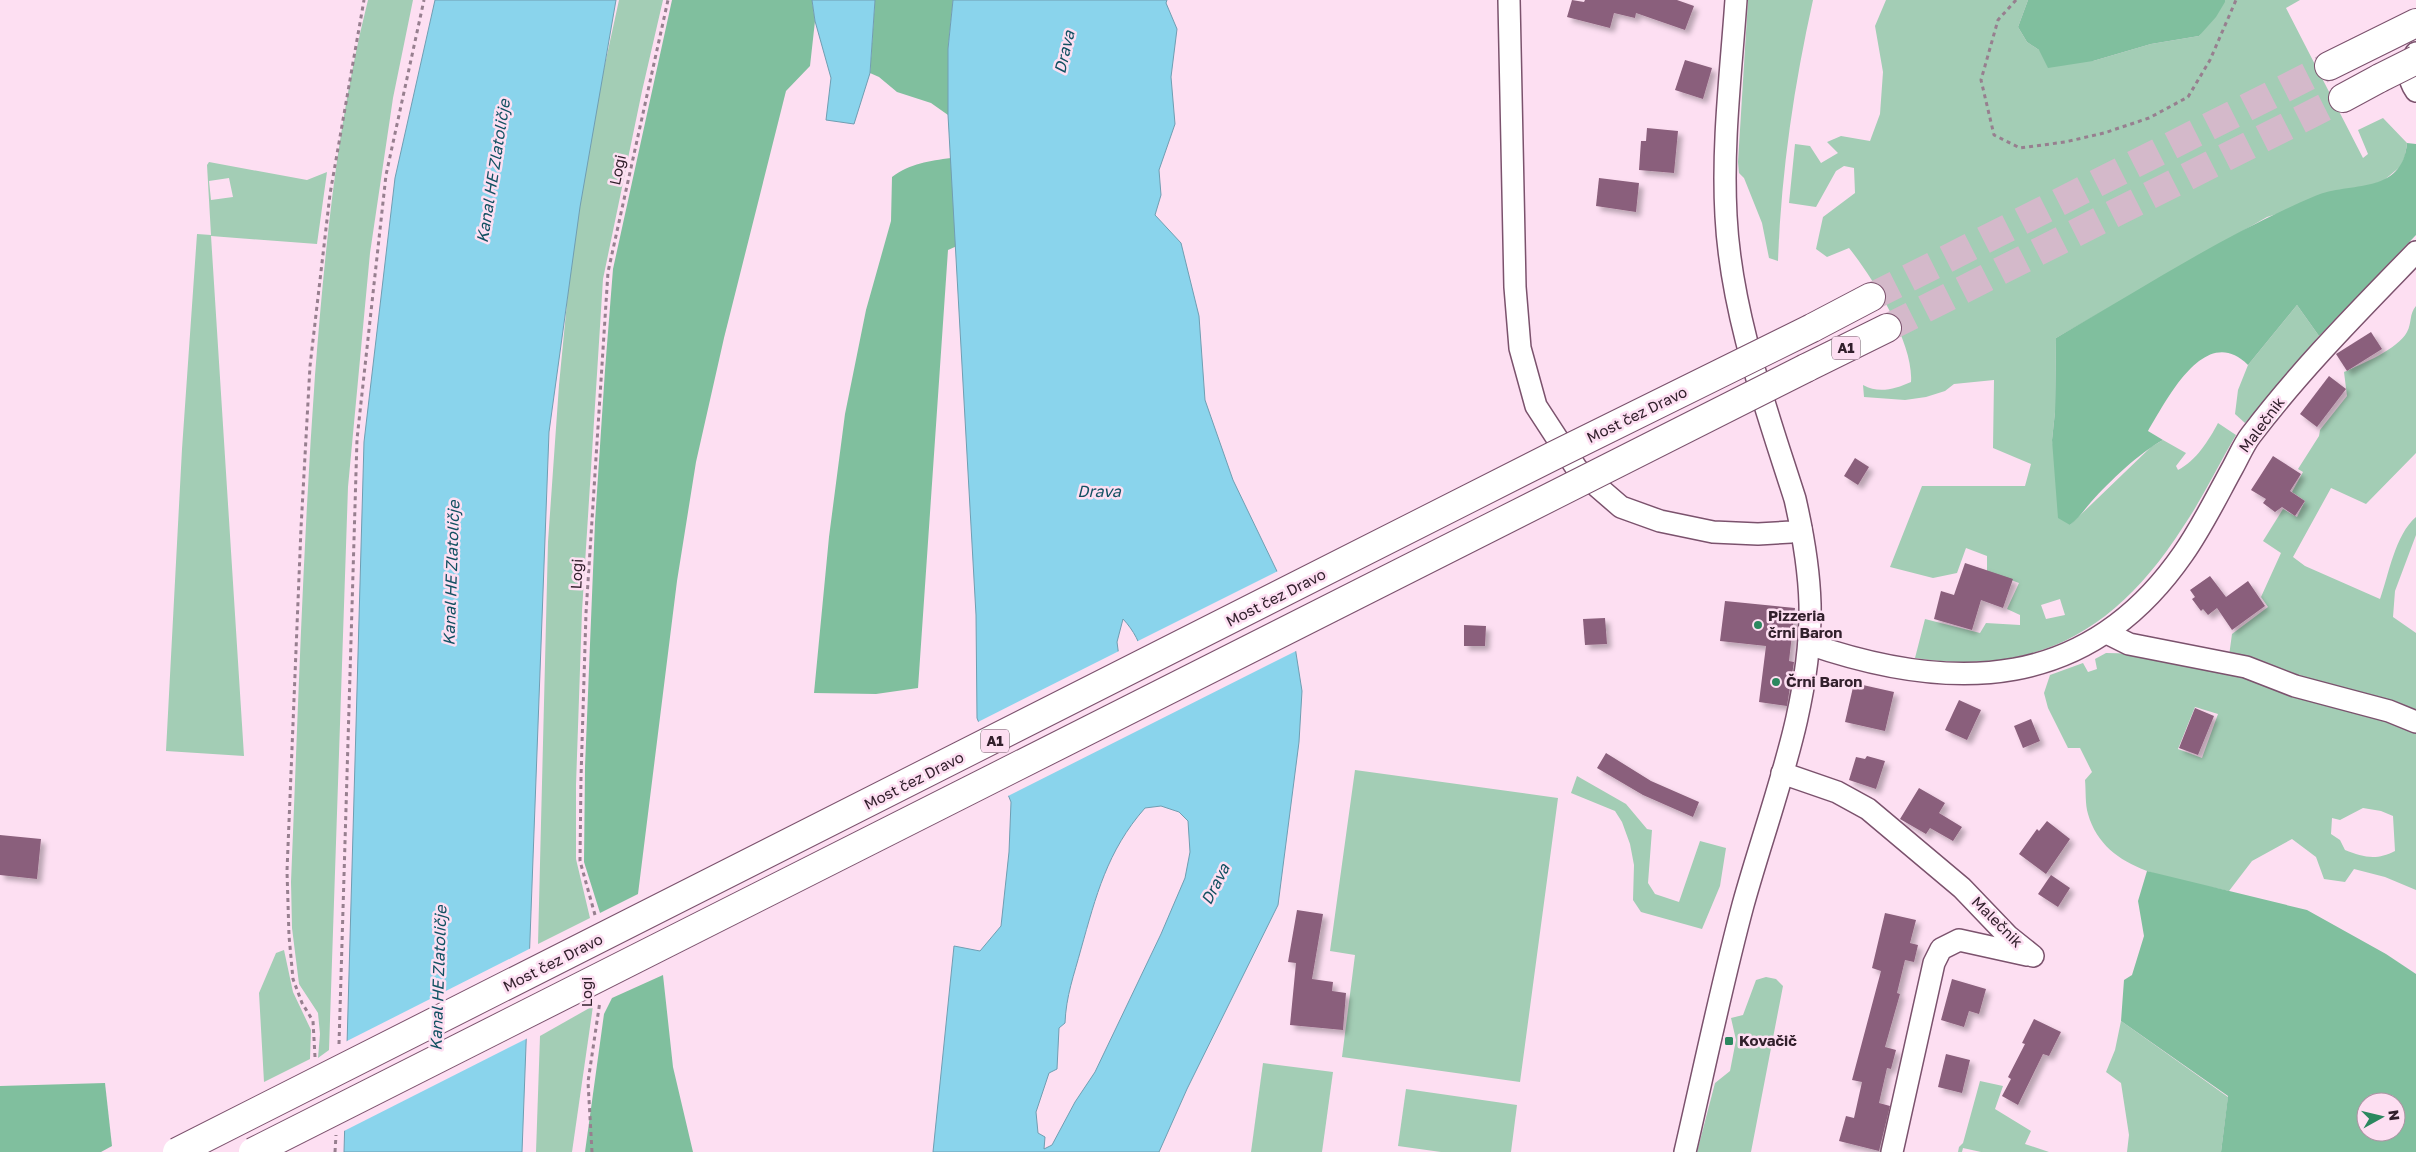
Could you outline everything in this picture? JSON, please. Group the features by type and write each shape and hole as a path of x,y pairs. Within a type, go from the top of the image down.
{"highway":[{"path":"2329,66 2367,49 2416,23"},
{"path":"2343,98 2416,60"},
{"name":"Most čez Dravo","path":"177,1152 1871,297"},
{"name":"A1","path":"253,1152 1408,571 1886,328"}],"street":[{"path":"1509,0 1515,287 1520,348 1536,406 1577,470 1621,507 1660,520 1713,532 1758,534 1791,532 1801,529"},
{"path":"1686,1152 1743,905 1782,773 1799,706 1808,644 1808,576 1801,529 1795,499 1742,320 1729,247 1726,209 1727,119 1736,0"},
{"path":"2416,53 2409,67 2416,91"},
{"name":"Malečnik","path":"1808,644 1884,665 1926,672 1979,675 2006,672 2060,657 2107,633 2156,590 2184,553 2250,436 2334,338 2416,252"},
{"path":"2107,633 2129,644 2246,667 2295,686 2389,711 2416,722"},
{"name":"Malečnik","path":"1782,773 1837,792 1868,809 1962,888 2008,936 2034,956 1959,940 1941,949 1934,962 1892,1152"}],"path":[{"path":"310,1066 315,1057 313,1021 302,1003 293,979 287,871 301,528 310,366 330,194 364,0"},
{"path":"339,1048 357,439 386,175 424,0"},
{"name":"Logi","path":"596,922 595,912 580,861 581,777 586,603 608,272 668,0"},
{"path":"2016,0 1998,20 1981,80 1994,135 2020,148 2104,133 2149,118 2188,97 2210,60 2236,0"},
{"name":"Logi","path":"592,1152 588,1082 599,995"},
{"path":"335,1152 336,1130"}],"green space":[{"path":"368,0 413,0 393,98 370,253 348,487 329,1050 318,1058 320,1034 318,1013 299,984 292,928 291,882 304,565 315,375 328,233 348,92"},
{"path":"619,0 663,0 603,279 582,611 576,785 576,859 590,918 538,944 548,542 559,385 572,251 588,142"},
{"path":"672,0 812,0 815,21 810,66 786,91 724,338 696,462 677,581 638,894 600,913 584,862 585,767 595,522 605,370 613,269"},
{"path":"875,0 953,0 948,49 948,115 931,103 897,92 879,77 870,73"},
{"path":"1748,0 1813,0 1800,64 1785,163 1778,261 1769,258 1762,223 1744,178 1739,173 1738,162"},
{"path":"1886,0 2028,0 2018,27 2027,42 2039,50 2093,61 2151,44 2199,36 2225,0 2300,0 2286,8 2363,158 2368,154 2358,130 2383,118 2407,143 2401,166 2383,181 2267,217 2056,338 2055,412 2052,440 2070,525 2151,447 2163,440 2186,453 2176,466 2178,470 2196,456 2218,423 2236,435 2183,527 2158,563 2131,593 2102,618 2071,638 2037,652 2000,660 1959,662 1915,658 1925,619 1980,633 1986,623 2020,625 2020,615 2007,609 2019,583 1987,571 1987,556 1966,548 1957,573 1933,578 1890,567 1922,486 2025,486 2031,464 1993,448 1994,380 1954,384 1945,391 1926,397 1905,400 1864,397 1863,385 1881,390 1899,387 1911,382 1910,366 1899,330 1880,293 1859,261 1849,248 1827,257 1816,249 1823,217 1855,193 1854,168 1844,166 1836,171 1816,207 1789,203 1795,144 1810,146 1821,163 1838,153 1827,142 1841,136 1870,141 1880,114 1883,72 1875,26","holes":["2060,599 2065,615 2046,619 2041,605"]},
{"path":"2028,0 2225,0 2225,2 2216,17 2199,36 2151,44 2093,61 2048,68 2039,50 2027,42 2018,27"},
{"path":"2407,143 2416,144 2416,235 2319,336 2297,305 2248,365 2232,354 2217,353 2202,359 2189,370 2177,385 2148,431 2163,440 2144,452 2125,468 2070,525 2058,518 2052,440 2055,412 2056,338 2216,245 2282,211 2315,196 2372,184 2385,179 2395,172 2403,160"},
{"path":"951,158 957,246 948,250 918,688 876,694 814,693 829,537 845,414 866,310 891,221 892,177 913,166"},
{"path":"209,162 307,180 327,172 317,244 211,236 244,756 166,751 182,449 197,234 211,235 207,165","holes":["229,178 233,197 211,200 209,181"]},
{"path":"2297,305 2319,336 2245,423 2235,414 2238,390 2248,365"},
{"path":"2416,306 2416,453 2366,504 2331,488 2293,557 2305,566 2380,599 2398,544 2416,517 2416,535 2395,591 2393,617 2416,633 2416,716 2229,656 2232,634 2268,607 2261,597 2281,553 2263,541 2283,509 2297,517 2305,501 2292,492 2303,472 2298,469 2319,436 2320,430 2347,396 2344,372 2379,355 2396,344 2407,332 2412,312"},
{"path":"2106,653 2146,655 2224,668 2302,690 2416,728 2416,890 2385,877 2354,869 2345,882 2324,879 2316,857 2292,839 2252,861 2229,891 2146,871 2127,862 2110,850 2097,834 2087,810 2085,780 2092,772 2080,748 2068,748 2048,708 2044,693 2050,675 2083,663 2088,672 2097,669 2095,659","holes":["2195,707 2218,714 2202,758 2178,749","2363,808 2381,811 2393,816 2395,851 2376,857 2358,855 2345,850 2340,840 2331,834 2332,818 2340,820"]},
{"path":"1355,770 1558,798 1520,1082 1342,1057 1355,955 1330,951"},
{"path":"1577,776 1626,804 1647,829 1652,830 1648,883 1655,894 1679,902 1700,841 1726,848 1720,886 1702,929 1641,912 1633,900 1634,865 1630,844 1622,822 1615,811 1571,793"},
{"path":"2147,871 2307,910 2386,954 2416,974 2416,1152 2221,1152 2228,1096 2121,1021 2124,980 2132,975 2144,936 2138,901"},
{"path":"284,950 293,992 311,1030 310,1059 264,1082 259,993 276,953"},
{"path":"663,975 673,1067 693,1152 585,1152 604,1014 612,998"},
{"path":"1766,977 1776,979 1783,986 1751,1152 1697,1152 1715,1083 1730,1071 1736,1040 1731,1018 1743,1015 1756,980"},
{"path":"593,1006 572,1152 536,1152 540,1036"},
{"path":"2121,1021 2228,1097 2221,1152 2127,1152 2129,1135 2121,1083 2106,1072 2115,1050"},
{"path":"1263,1063 1333,1072 1322,1152 1251,1152"},
{"path":"1980,1081 2003,1086 1995,1109 2031,1131 2025,1144 2049,1152 1981,1152 1963,1148 1962,1152 1958,1152 1959,1147 1963,1143"},
{"path":"105,1083 112,1146 101,1152 0,1152 0,1086"},
{"path":"1406,1089 1517,1105 1511,1152 1441,1152 1398,1146"}],"water":[{"name":"Kanal HE Zlatoličje","path":"435,0 616,0 580,207 549,432 522,1152 344,1152 364,442 395,178"},
{"path":"812,0 875,0 870,73 854,124 826,120 831,78 815,21"},
{"name":"Drava","path":"953,0 1167,0 1166,3 1177,29 1171,77 1175,124 1159,170 1161,195 1155,215 1181,243 1199,316 1205,400 1233,480 1286,590 1302,691 1299,742 1278,905 1187,1089 1159,1152 933,1152 954,946 980,951 1001,926 1009,852 1011,802 977,718 976,615 948,115 948,49","holes":["1123,619 1141,647 1152,701 1126,710 1117,642","1161,806 1179,812 1188,821 1190,852 1185,878 1161,934 1095,1072 1075,1102 1052,1145 1044,1149 1045,1137 1038,1133 1036,1112 1049,1073 1057,1069 1059,1028 1065,1023 1071,986 1098,892 1112,858 1132,824 1145,808"]}],"pier":[{"path":"1280,570 1289,589 1298,650 1006,797 976,723 1121,650 1128,709 1149,701 1143,655 1136,642"},
{"path":"533,947 530,1037 342,1132 345,1042"}],"building":[{"path":"1572,0 1584,2 1585,0 1677,0 1694,6 1685,30 1636,13 1635,18 1614,13 1610,28 1567,17"},
{"path":"1685,60 1712,68 1703,99 1675,90"},
{"path":"1647,128 1678,131 1674,173 1639,170 1641,141 1646,141"},
{"path":"1599,178 1639,183 1636,212 1596,206"},
{"path":"2371,332 2382,349 2347,371 2336,354"},
{"path":"2329,376 2346,389 2317,427 2300,414"},
{"path":"2273,456 2301,474 2290,491 2305,501 2295,516 2282,507 2275,512 2263,503 2266,499 2251,490"},
{"path":"1855,458 1869,467 1858,485 1844,476"},
{"path":"1965,563 2013,579 2003,608 1981,600 1972,630 1934,619 1941,591 1954,595"},
{"path":"2210,576 2226,597 2248,581 2265,606 2232,630 2217,608 2208,615 2203,609 2201,611 2192,599 2195,597 2190,590"},
{"name":"Pizzeria črni Baron","path":"1725,601 1795,608 1789,661 1794,662 1787,706 1759,702 1766,646 1720,641"},
{"path":"1605,618 1607,644 1585,645 1583,619"},
{"path":"1464,625 1486,626 1485,646 1464,646"},
{"path":"1854,683 1894,692 1885,731 1845,722"},
{"path":"1959,700 1981,710 1967,740 1945,730"},
{"path":"2195,708 2214,716 2198,755 2179,748"},
{"path":"2031,719 2040,741 2023,748 2014,726"},
{"path":"1606,753 1651,781 1699,802 1693,817 1643,795 1597,768"},
{"path":"1867,756 1885,761 1876,789 1849,780 1856,757 1865,759"},
{"path":"1919,788 1945,803 1939,813 1962,827 1953,841 1930,828 1926,834 1900,819"},
{"path":"2047,821 2070,839 2046,874 2019,854 2037,829 2039,831"},
{"path":"0,835 41,839 37,879 0,875"},
{"path":"2051,875 2070,888 2058,907 2038,894"},
{"path":"1297,910 1323,914 1312,979 1333,982 1332,991 1346,993 1343,1030 1290,1025 1296,963 1288,962"},
{"path":"1885,913 1916,920 1910,943 1918,945 1914,962 1905,960 1897,993 1900,994 1885,1047 1896,1050 1891,1069 1887,1068 1879,1103 1890,1106 1879,1151 1839,1141 1846,1116 1854,1118 1862,1082 1852,1080 1881,971 1872,968"},
{"path":"1952,979 1986,989 1979,1014 1969,1011 1964,1027 1941,1020"},
{"path":"2034,1019 2061,1032 2049,1056 2043,1054 2018,1105 2002,1096 2011,1079 2008,1077 2025,1044 2022,1043"},
{"path":"1946,1054 1970,1060 1962,1093 1938,1087"}],"tunnel":[{"path":"1871,297 2329,66"},
{"path":"1887,328 2343,98"}],"place":[{"name":"Pizzeria črni Baron","path":"1758,625"},
{"name":"Črni Baron","path":"1776,682"},
{"name":"Kovačič","path":"1729,1041"}]}
